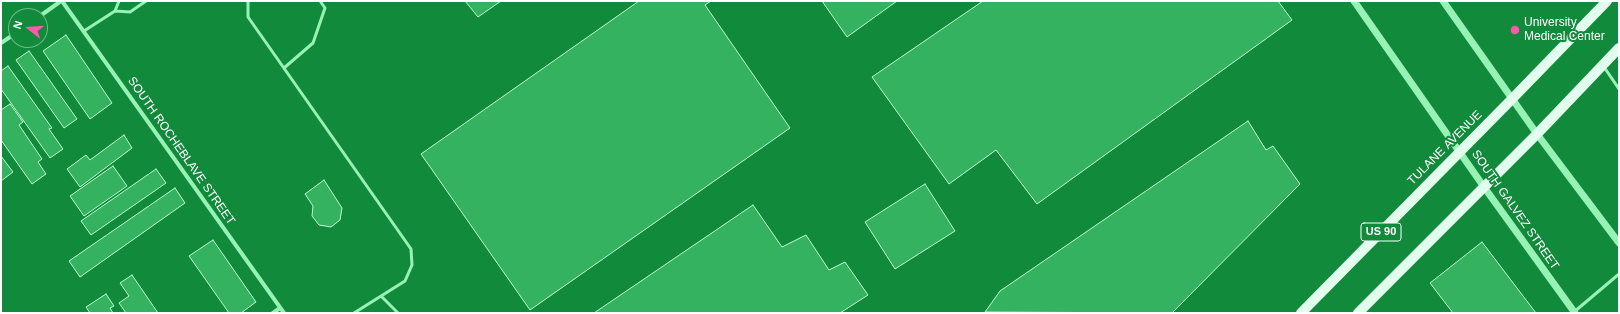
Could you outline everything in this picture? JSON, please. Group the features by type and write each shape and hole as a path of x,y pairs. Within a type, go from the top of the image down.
{"main road":[{"name":"TULANE AVENUE","path":"1301,313 1512,100 1607,1"},
{"path":"1358,313 1484,187 1619,48"}],"street":[{"path":"48,11 62,1"},
{"name":"SOUTH ROCHEBLAVE STREET","path":"62,1 284,313"},
{"name":"SOUTH GALVEZ STREET","path":"1354,1 1574,313"},
{"path":"1443,1 1536,134 1619,243"},
{"path":"273,313 280,308"}],"lane":[{"path":"84,31 115,11 119,1"},
{"path":"115,11 130,12 146,1"},
{"path":"248,1 248,17 411,249 412,265 406,280 354,313"},
{"path":"284,68 313,43 325,8 320,1"},
{"path":"1603,65 1619,89"},
{"path":"1574,313 1619,274"},
{"path":"381,296 398,313"}],"building":[{"path":"465,1 501,1 478,17"},
{"path":"639,1 711,1 705,5 790,128 530,310 421,154"},
{"path":"822,1 897,1 847,37"},
{"path":"983,1 1278,1 1292,20 1037,204 996,150 949,184 872,77"},
{"path":"66,35 112,103 90,119 43,51"},
{"path":"29,51 77,119 64,128 16,60"},
{"path":"8,66 52,128 49,129 63,149 50,158 1,89 1,71"},
{"path":"10,104 23,122 19,125 42,159 38,162 46,174 32,184 1,140 1,110"},
{"path":"1248,121 1266,150 1273,146 1300,184 1172,313 985,312 1000,291"},
{"path":"124,135 132,148 80,187 67,169 86,155 90,160"},
{"path":"1,156 13,172 1,181"},
{"path":"113,166 127,186 84,216 70,196"},
{"path":"156,169 166,183 91,235 81,221"},
{"path":"324,180 342,208 340,220 331,227 319,225 312,216 313,206 305,194"},
{"path":"925,184 955,231 895,269 865,222"},
{"path":"175,188 185,203 80,277 69,261"},
{"path":"753,205 782,247 806,235 829,270 845,262 868,295 840,313 594,313"},
{"path":"213,240 256,302 241,313 229,313 189,256"},
{"path":"1482,242 1536,313 1453,313 1430,283"},
{"path":"132,275 158,313 126,313 119,303 129,296 120,283"},
{"path":"106,294 114,306 110,308 113,313 90,313 86,307"}],"place":[{"name":"University Medical Center","path":"1515,30"}]}
